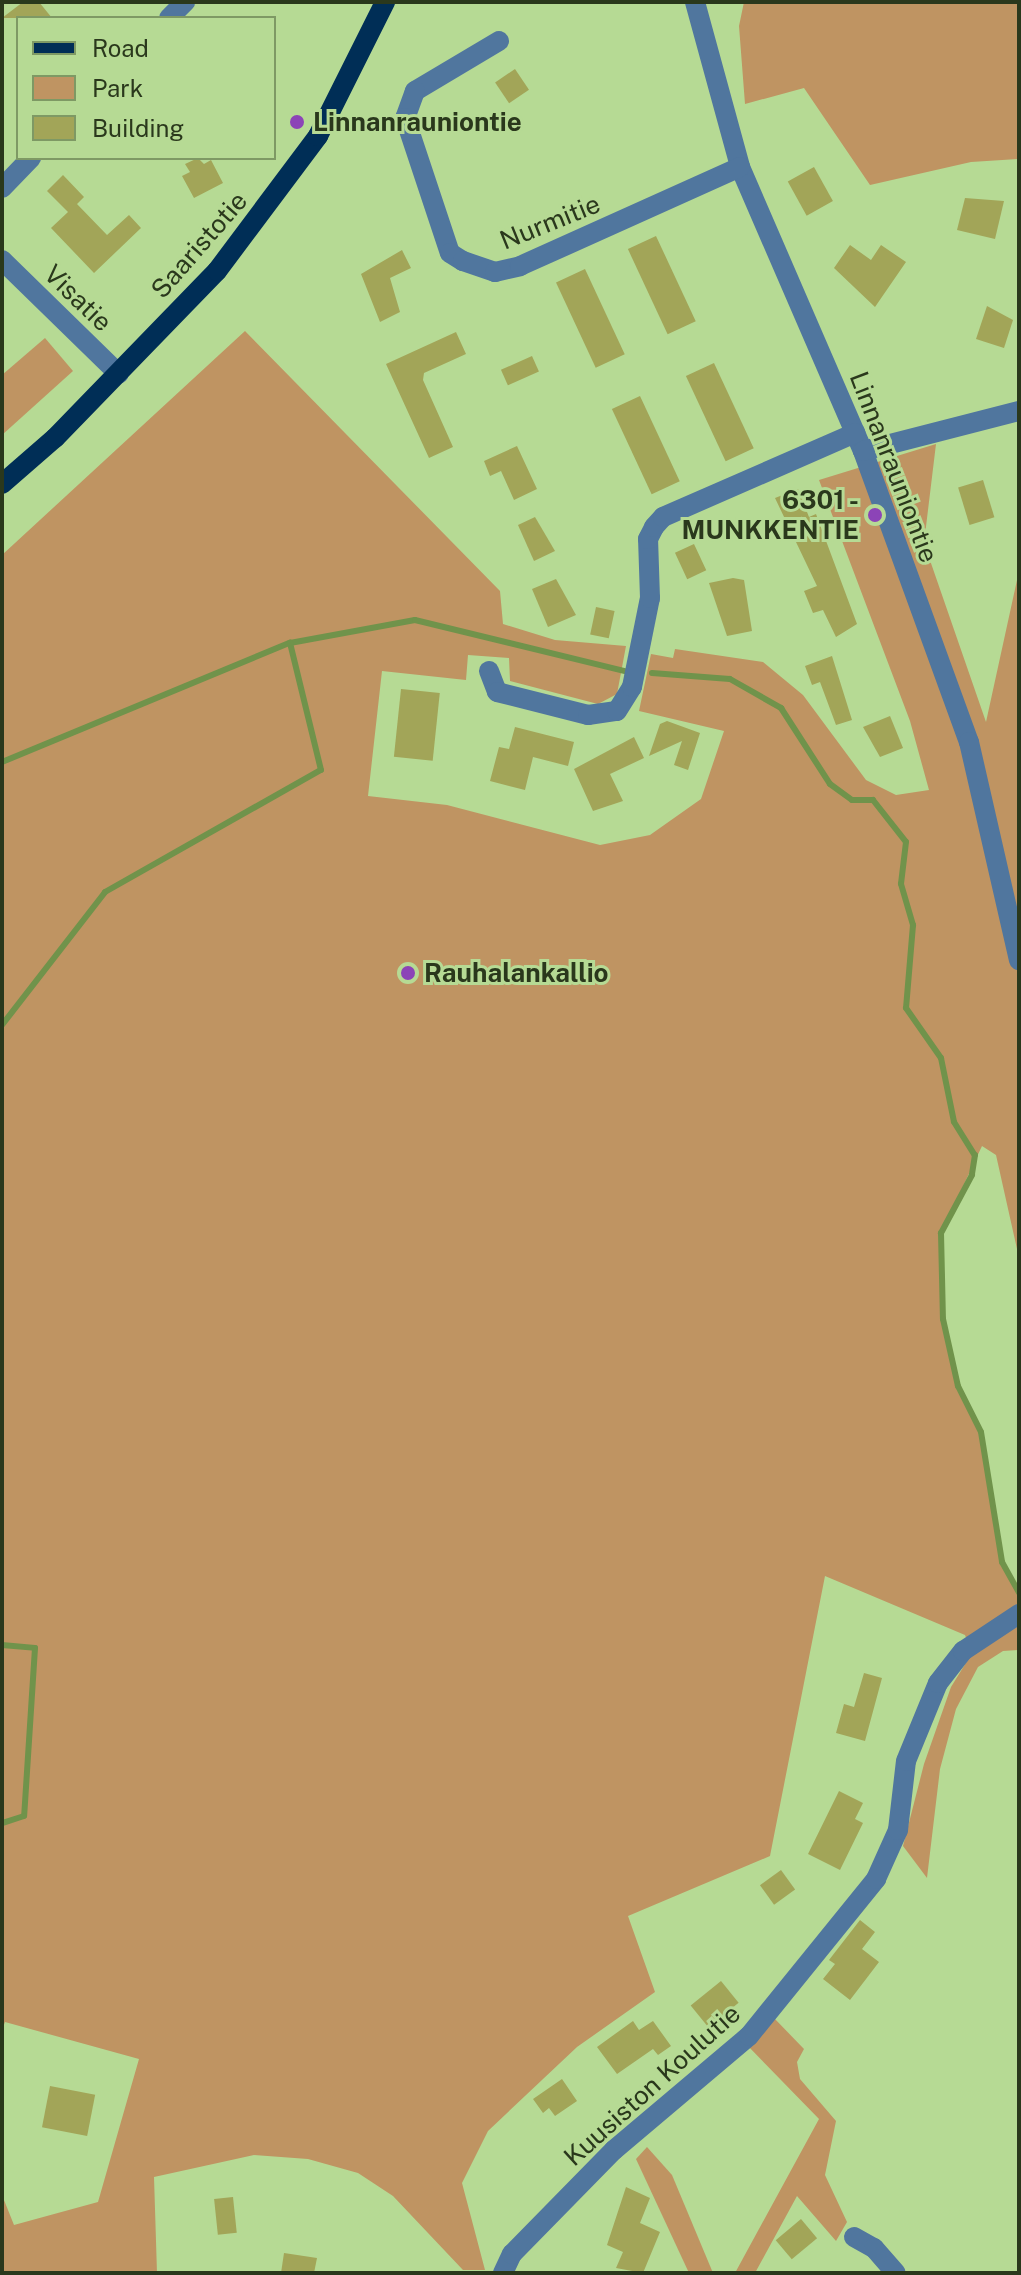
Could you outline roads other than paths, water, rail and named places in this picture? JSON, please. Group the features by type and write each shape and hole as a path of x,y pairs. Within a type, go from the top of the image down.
{"main road":[{"name":"Saaristotie","path":"2,484 119,374 217,271 287,182 343,95 385,2"}],"street":[{"name":"Linnanrauniontie","path":"695,2 740,167 859,442 969,742 1019,960"},
{"name":"Nurmitie","path":"499,41 415,91 405,118 450,253 463,261 495,272 520,266 740,167"},
{"path":"2,188 29,160"},
{"name":"Visatie","path":"2,260 119,374"},
{"path":"489,671 497,692 588,715 617,711 632,687 643,635 654,527 663,517 859,442 1019,411"},
{"name":"Kuusiston Koulutie","path":"503,2273 512,2254 614,2150 749,2036 876,1879 898,1830 906,1761 938,1683 963,1651 1019,1614"},
{"path":"854,2237 896,2273"}],"waterway":[{"path":"2,762 290,643 415,620 625,671"},
{"path":"2,1025 105,892 321,770 290,643"},
{"path":"652,673 730,679 781,708 830,784 852,800 873,800 906,842 901,884 913,925 906,1008 941,1058 954,1122 975,1155 972,1175 941,1233 943,1319 958,1386 981,1432 1002,1562 1019,1593"},
{"path":"2,1645 35,1648 24,1816 2,1823"}],"place":[{"name":"Linnanrauniontie","path":"297,122"},
{"name":"6301 - MUNKKENTIE","path":"875,515"},
{"name":"Rauhalankallio","path":"408,973"}]}
